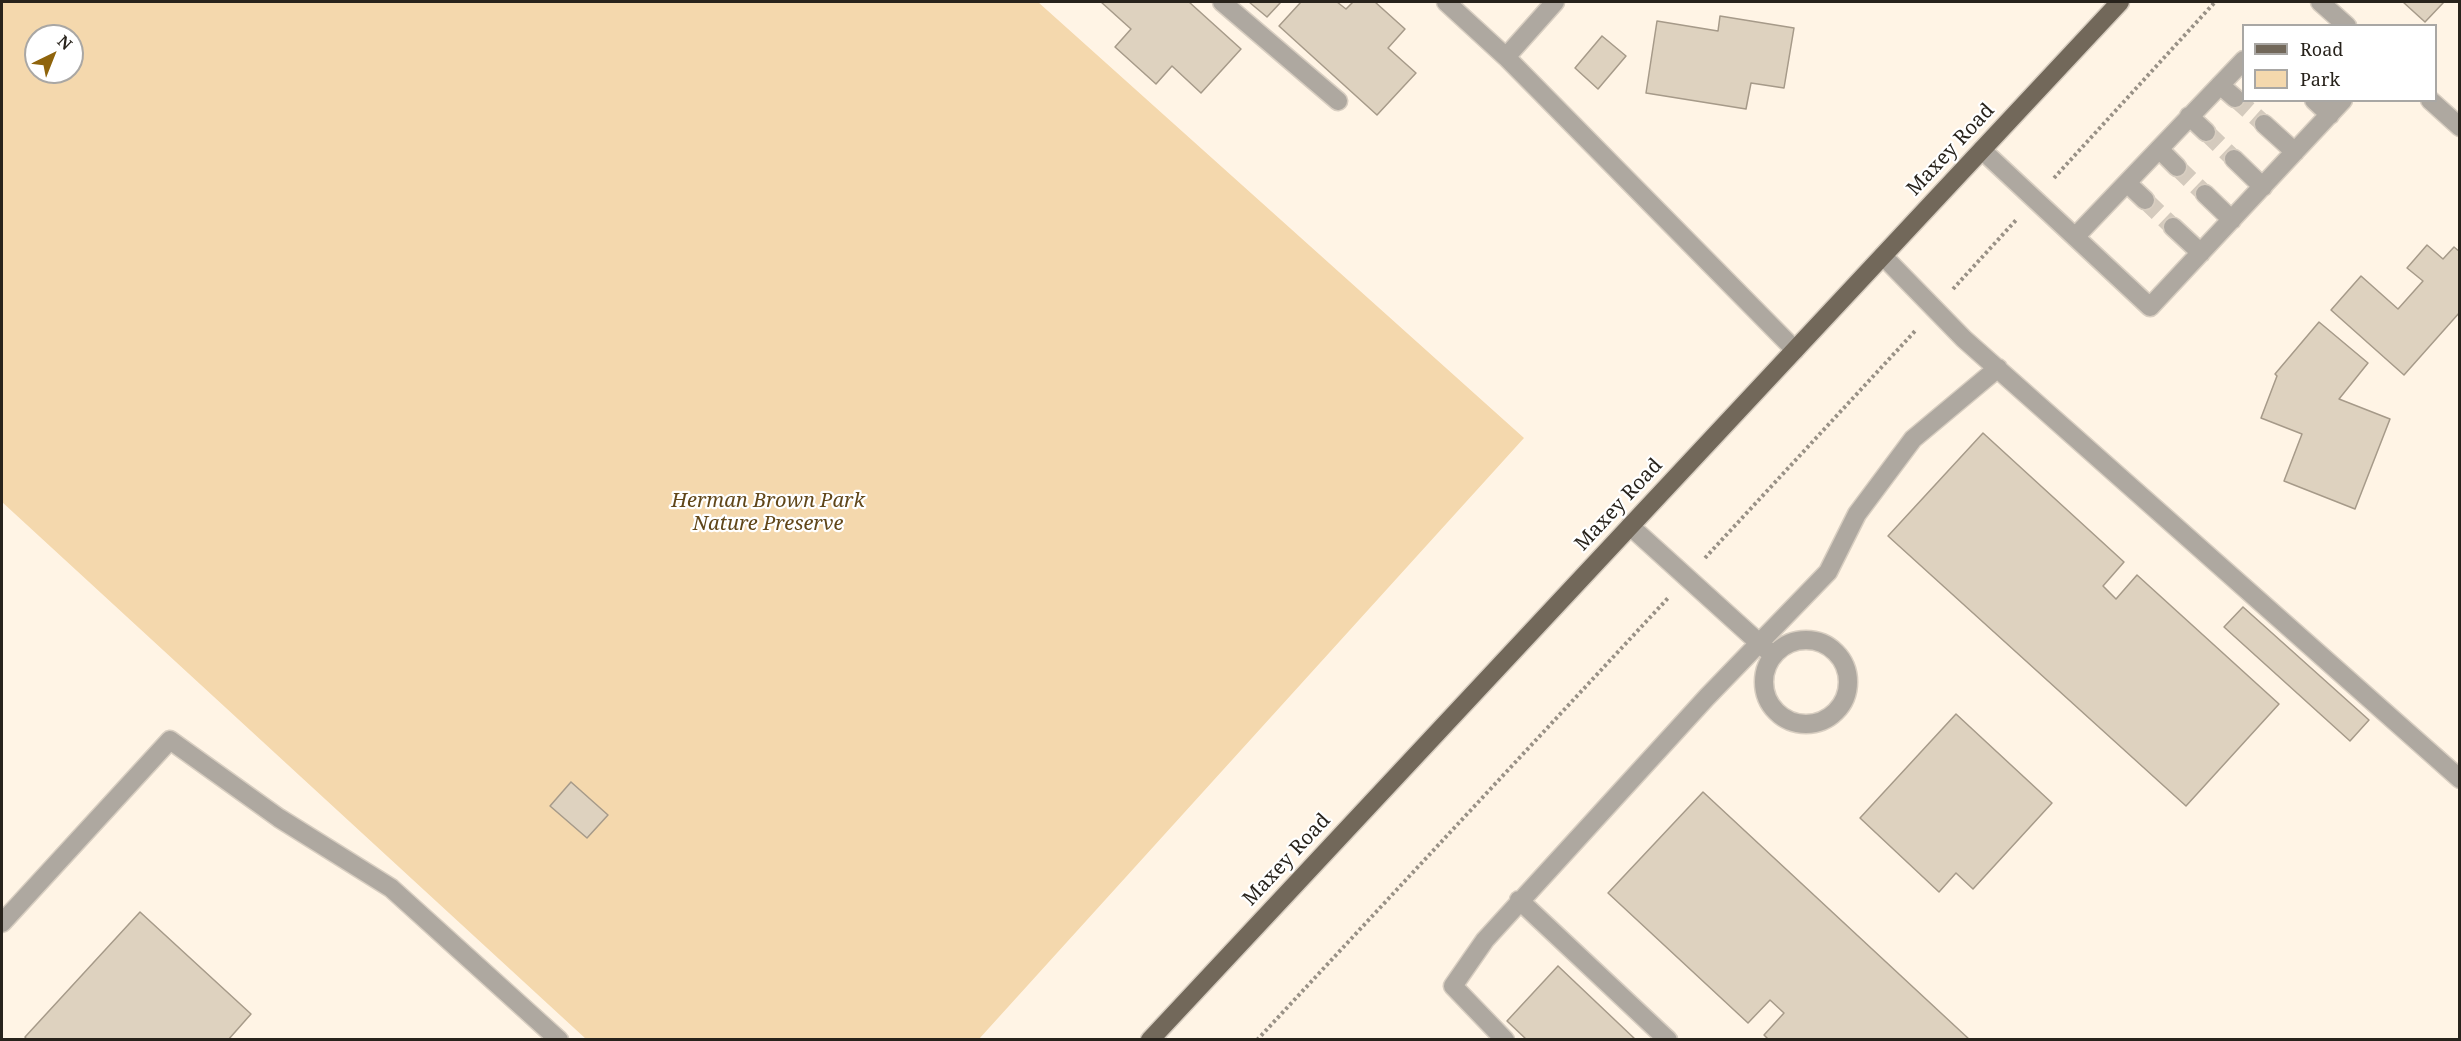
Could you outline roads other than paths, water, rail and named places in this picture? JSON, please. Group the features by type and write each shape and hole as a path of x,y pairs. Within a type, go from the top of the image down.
{"main road":[{"name":"Maxey Road","path":"1150,1040 2120,2"}],"street":[{"path":"1222,2 1338,101"},
{"path":"1446,2 1506,57 1795,350"},
{"path":"1506,57 1555,2"},
{"path":"2320,2 2345,24"},
{"path":"2075,237 2242,62"},
{"path":"2220,85 2235,98"},
{"path":"2316,102 2330,115"},
{"path":"1982,150 2150,308 2341,102"},
{"path":"2432,102 2460,127"},
{"path":"2189,117 2206,132"},
{"path":"2264,124 2295,152"},
{"path":"2159,149 2177,167"},
{"path":"2235,159 2263,187"},
{"path":"2127,183 2145,200"},
{"path":"2205,194 2232,220"},
{"path":"2173,227 2201,253"},
{"path":"1883,256 1998,368 2460,778"},
{"path":"1505,1040 1453,986 1485,940 1519,900 1758,642 1828,572 1857,514 1913,439 1998,368"},
{"path":"1630,526 1773,655"},
{"path":"1797,640 1810,640 1824,644 1836,652 1844,663 1848,678 1847,692 1841,705 1832,715 1814,722 1794,722 1781,716 1772,706 1764,687 1766,668 1773,655 1783,646 1797,640"},
{"path":"2,923 170,740 279,818 391,888 559,1040"},
{"path":"1519,900 1668,1040"}],"tunnel":[{"path":"2235,98 2264,124"},
{"path":"2206,132 2234,159"},
{"path":"2177,167 2205,194"},
{"path":"2145,200 2173,227"}],"park label":[{"name":"Herman Brown Park Nature Preserve","path":"768,512"}]}
